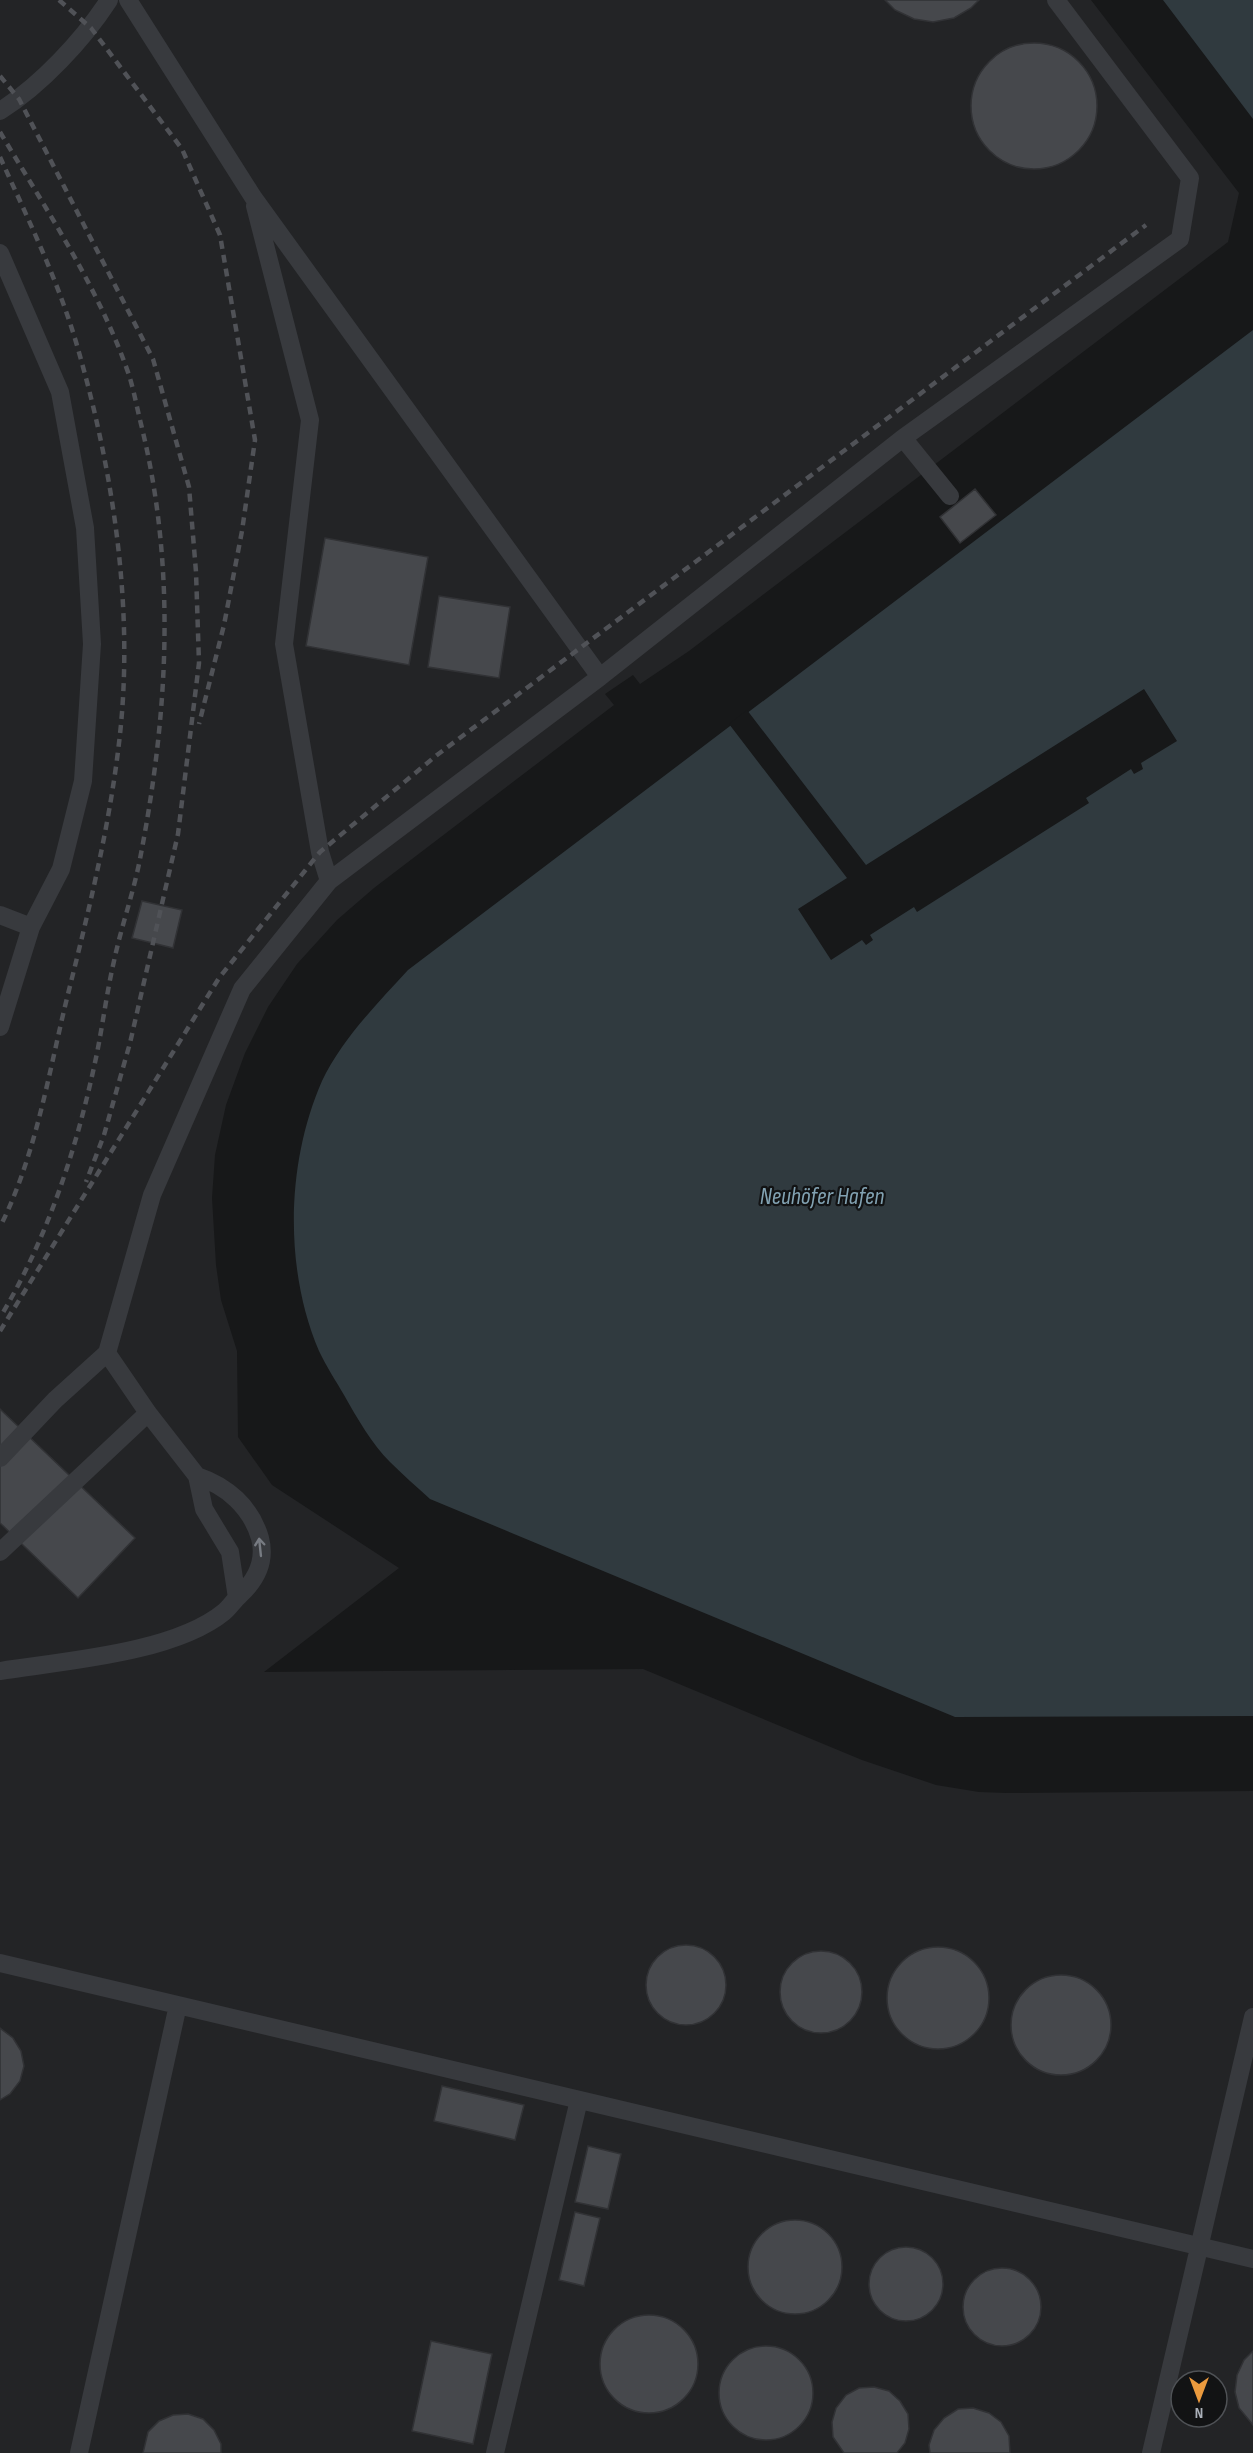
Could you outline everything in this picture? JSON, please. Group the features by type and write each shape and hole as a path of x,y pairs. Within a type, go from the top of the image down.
{"lane":[{"path":"0,111 19,99 91,28 109,0"},
{"path":"128,0 253,197 600,677"},
{"path":"0,1458 55,1400 107,1353 152,1195 242,989 329,882 600,677 903,438 1180,239 1190,178 1056,0"},
{"path":"253,197 310,420 284,644 320,852 329,882"},
{"path":"0,253 15,281 60,392 85,528 92,644 83,781 61,869 31,927 0,1027"},
{"path":"903,438 950,496"},
{"path":"0,915 31,927"},
{"path":"0,1671 122,1651 172,1638 211,1621 225,1612 250,1586 260,1565 261,1541 255,1525 234,1495 198,1476 148,1413 107,1353"},
{"path":"0,1552 148,1413"},
{"path":"198,1476 204,1509 230,1552 237,1598"},
{"path":"0,1963 1253,2259"},
{"path":"79,2453 178,2005"},
{"path":"1151,2453 1253,2016"},
{"path":"495,2453 579,2100"}],"shaded area":[{"path":"0,0 1091,0 1239,193 1228,242 689,651 640,684 633,675 605,694 614,705 374,888 337,920 297,964 268,1007 245,1053 226,1105 215,1155 212,1198 216,1265 221,1300 237,1351 238,1437 272,1485 399,1568 264,1672 643,1669 862,1760 936,1785 979,1792 1006,1793 1253,1791 1253,2453 0,2453"}],"water":[{"path":"1163,0 1253,0 1253,119"},
{"name":"Neuhöfer Hafen","path":"1253,330 1253,1716 955,1717 430,1499 383,1455 360,1422 319,1351 300,1286 295,1251 294,1216 301,1146 322,1081 340,1051 361,1022 408,970"}],"pier":[{"path":"1144,689 1177,741 1141,763 1143,769 1134,774 1131,769 1086,798 1089,803 917,912 914,907 870,935 873,940 866,945 862,940 831,960 798,909 847,878 729,724 747,710 866,865"}],"building":[{"path":"885,0 979,0 971,8 954,18 933,22 914,19 895,10"},
{"path":"1034,43 1058,48 1078,62 1092,82 1097,106 1092,130 1078,150 1058,164 1034,169 1010,164 990,150 976,130 971,106 976,82 990,62 1010,48"},
{"path":"975,489 996,515 960,543 940,517"},
{"path":"325,538 428,557 409,665 306,646"},
{"path":"439,596 510,607 499,678 428,667"},
{"path":"142,901 182,910 173,948 132,938"},
{"path":"0,1409 135,1538 78,1598 0,1523"},
{"path":"678,1945 694,1945 715,1956 726,1977 726,1993 715,2014 694,2025 678,2025 664,2019 652,2007 646,1993 646,1977 652,1963 664,1951"},
{"path":"938,1947 958,1951 974,1962 985,1978 989,1998 985,2018 974,2034 958,2045 938,2049 918,2045 902,2034 891,2018 887,1998 891,1978 902,1962 918,1951"},
{"path":"821,1951 837,1954 850,1963 859,1976 862,1992 859,2008 850,2021 837,2030 821,2033 805,2030 792,2021 783,2008 780,1992 783,1976 792,1963 805,1954"},
{"path":"1061,1975 1080,1979 1096,1990 1107,2006 1111,2025 1107,2044 1096,2060 1080,2071 1061,2075 1042,2071 1026,2060 1015,2044 1011,2025 1015,2006 1026,1990 1042,1979"},
{"path":"0,2028 13,2038 21,2051 24,2066 20,2081 10,2094 0,2100"},
{"path":"442,2086 524,2105 515,2140 434,2121"},
{"path":"588,2146 621,2154 608,2209 575,2202"},
{"path":"575,2212 600,2218 584,2286 559,2280"},
{"path":"795,2220 813,2223 828,2234 839,2249 842,2267 839,2285 828,2300 813,2311 795,2314 777,2311 762,2300 751,2285 748,2267 751,2249 762,2234 777,2223"},
{"path":"906,2247 927,2253 937,2263 943,2284 937,2305 927,2315 906,2321 885,2315 875,2305 869,2284 875,2263 885,2253"},
{"path":"1002,2268 1017,2271 1034,2285 1041,2307 1038,2322 1024,2339 1002,2346 987,2343 970,2329 963,2307 966,2292 980,2275"},
{"path":"649,2315 659,2316 676,2323 690,2337 697,2354 697,2374 690,2391 676,2405 659,2412 649,2413 639,2412 622,2405 608,2391 601,2374 600,2364 601,2354 608,2337 622,2323 639,2316"},
{"path":"431,2341 492,2354 473,2444 412,2431"},
{"path":"766,2346 784,2350 799,2360 809,2375 813,2393 809,2411 799,2426 784,2436 766,2440 748,2436 733,2426 723,2411 719,2393 723,2375 733,2360 748,2350"},
{"path":"1253,2351 1253,2425 1239,2408 1235,2392 1237,2375 1244,2360"},
{"path":"874,2387 889,2391 900,2401 908,2414 909,2429 905,2443 897,2453 844,2453 833,2437 832,2422 836,2408 846,2395 859,2388"},
{"path":"973,2408 989,2413 1001,2422 1009,2436 1010,2453 930,2453 929,2445 934,2430 944,2418 958,2409"},
{"path":"188,2414 203,2419 214,2430 221,2444 221,2453 143,2453 148,2432 159,2421 173,2415"}],"railway":[{"path":"59,0 91,28 182,149 220,235 255,440 242,531 224,625 199,724"},
{"path":"0,76 19,99 153,359 189,487 196,572 199,663 178,834 130,1043 104,1135 86,1182"},
{"path":"0,132 54,221 103,311 129,375 152,479 160,534 164,589 162,699 157,754 139,864 112,972 97,1053 81,1122 60,1189 34,1254 1,1316"},
{"path":"0,157 60,295 89,390 101,440 117,540 124,642 119,743 110,807 97,871 40,1115 23,1172 0,1227"},
{"path":"0,1331 219,978 320,852 437,755 1146,225"}]}
